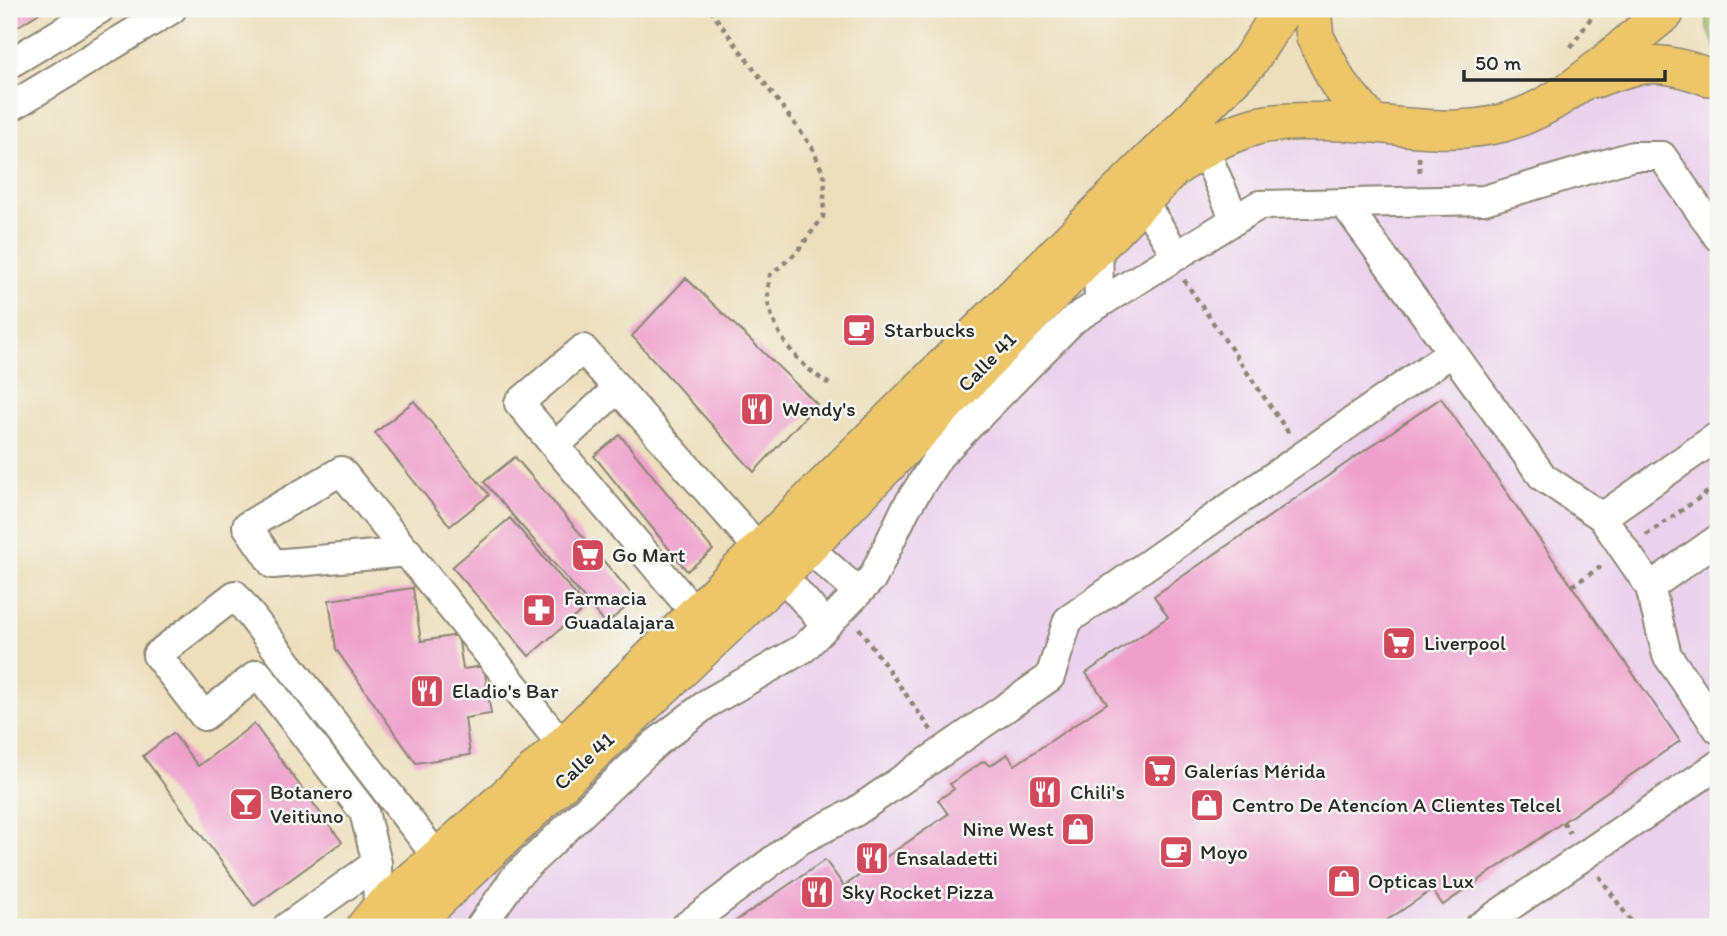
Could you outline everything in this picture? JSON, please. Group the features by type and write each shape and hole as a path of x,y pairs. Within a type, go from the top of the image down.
{"main road":[{"name":"Calle 41","path":"384,922 783,549 1098,247 1136,191 1197,132 1249,62 1283,9"},
{"path":"1312,9 1315,37 1338,83 1372,123"},
{"name":"Calle 41","path":"1197,132 1293,123 1372,123 1447,131 1503,123 1539,110 1574,69 1636,35 1666,10"},
{"path":"1666,10 1713,85"},
{"path":"1574,69 1624,68 1654,62 1682,67 1713,85"},
{"name":"Calle 41","path":"384,922 438,858 563,746 695,613 783,549 1098,211 1136,191"}],"street":[{"path":"9,64 100,9"},
{"path":"9,108 172,9"},
{"path":"1197,132 1236,220"},
{"path":"480,927 516,876 656,743 708,704 804,648 873,577 906,508 939,456 1074,319 1178,265 1259,205 1483,200 1633,156 1662,156 1718,237"},
{"path":"1136,191 1178,265"},
{"path":"1344,203 1543,477 1602,517 1650,587 1667,655 1718,729"},
{"path":"1098,211 1099,304"},
{"path":"695,613 519,403 583,349 617,389 783,549 858,592"},
{"path":"685,927 800,840 855,812 1050,677 1068,620 1452,352"},
{"path":"555,446 617,389"},
{"path":"1602,517 1718,436"},
{"path":"408,552 273,565 247,526 341,471 408,552 563,746"},
{"path":"1650,587 1718,540"},
{"path":"783,549 826,625"},
{"path":"384,922 377,863 364,811 258,674 204,716 157,655 235,595 438,858"},
{"path":"1479,927 1718,765"},
{"path":"287,927 377,863"}],"path":[{"path":"713,9 713,13 812,147 825,178 823,216 796,253 770,275 768,301 782,339 814,376 833,386"},
{"path":"1574,69 1597,9"},
{"path":"1419,156 1420,183"},
{"path":"1178,265 1294,440"},
{"path":"1642,538 1718,485"},
{"path":"1573,586 1613,558"},
{"path":"855,622 937,738"},
{"path":"1563,822 1567,829"},
{"path":"1596,872 1635,927"}],"shaded area":[{"path":"1708,77 1718,92 1718,927 428,927 1084,276 1237,143 1446,131 1581,84"}],"green space":[{"path":"1707,9 1718,9 1718,52 1707,27"}],"building":[{"path":"9,9 40,9 39,13 9,32"},
{"path":"686,278 817,404 754,472 632,336"},
{"path":"1441,398 1680,741 1443,905 1432,890 1377,927 727,927 825,860 844,886 948,814 938,800 954,789 950,784 984,761 990,766 1007,754 1015,765 1107,703 1086,673 1168,617 1154,596"},
{"path":"414,401 489,495 450,526 375,433"},
{"path":"620,435 713,550 687,571 594,456"},
{"path":"515,457 636,599 606,624 484,482"},
{"path":"510,518 586,607 529,656 452,567"},
{"name":"Eladio's Bar","path":"413,588 421,641 458,635 463,669 484,666 491,714 465,718 470,755 416,763 336,649 329,600"},
{"name":"Botanero Veitiuno","path":"254,724 342,842 254,906 143,756 173,733 198,766"}],"place":[{"name":"Starbucks","path":"859,330"},
{"name":"Wendy's","path":"757,409"},
{"name":"Go Mart","path":"588,555"},
{"name":"Farmacia Guadalajara","path":"539,610"},
{"name":"Liverpool","path":"1399,643"},
{"name":"Eladio's Bar","path":"427,691"},
{"name":"Galerías Mérida","path":"1160,771"},
{"name":"Chili's","path":"1045,792"},
{"name":"Botanero Veitiuno","path":"246,804"},
{"name":"Centro De Atencíon A Clientes Telcel","path":"1207,805"},
{"name":"Nine West","path":"1078,829"},
{"name":"Moyo","path":"1176,852"},
{"name":"Ensaladetti","path":"872,858"},
{"name":"Opticas Lux","path":"1344,881"},
{"name":"Sky Rocket Pizza","path":"817,892"}]}
